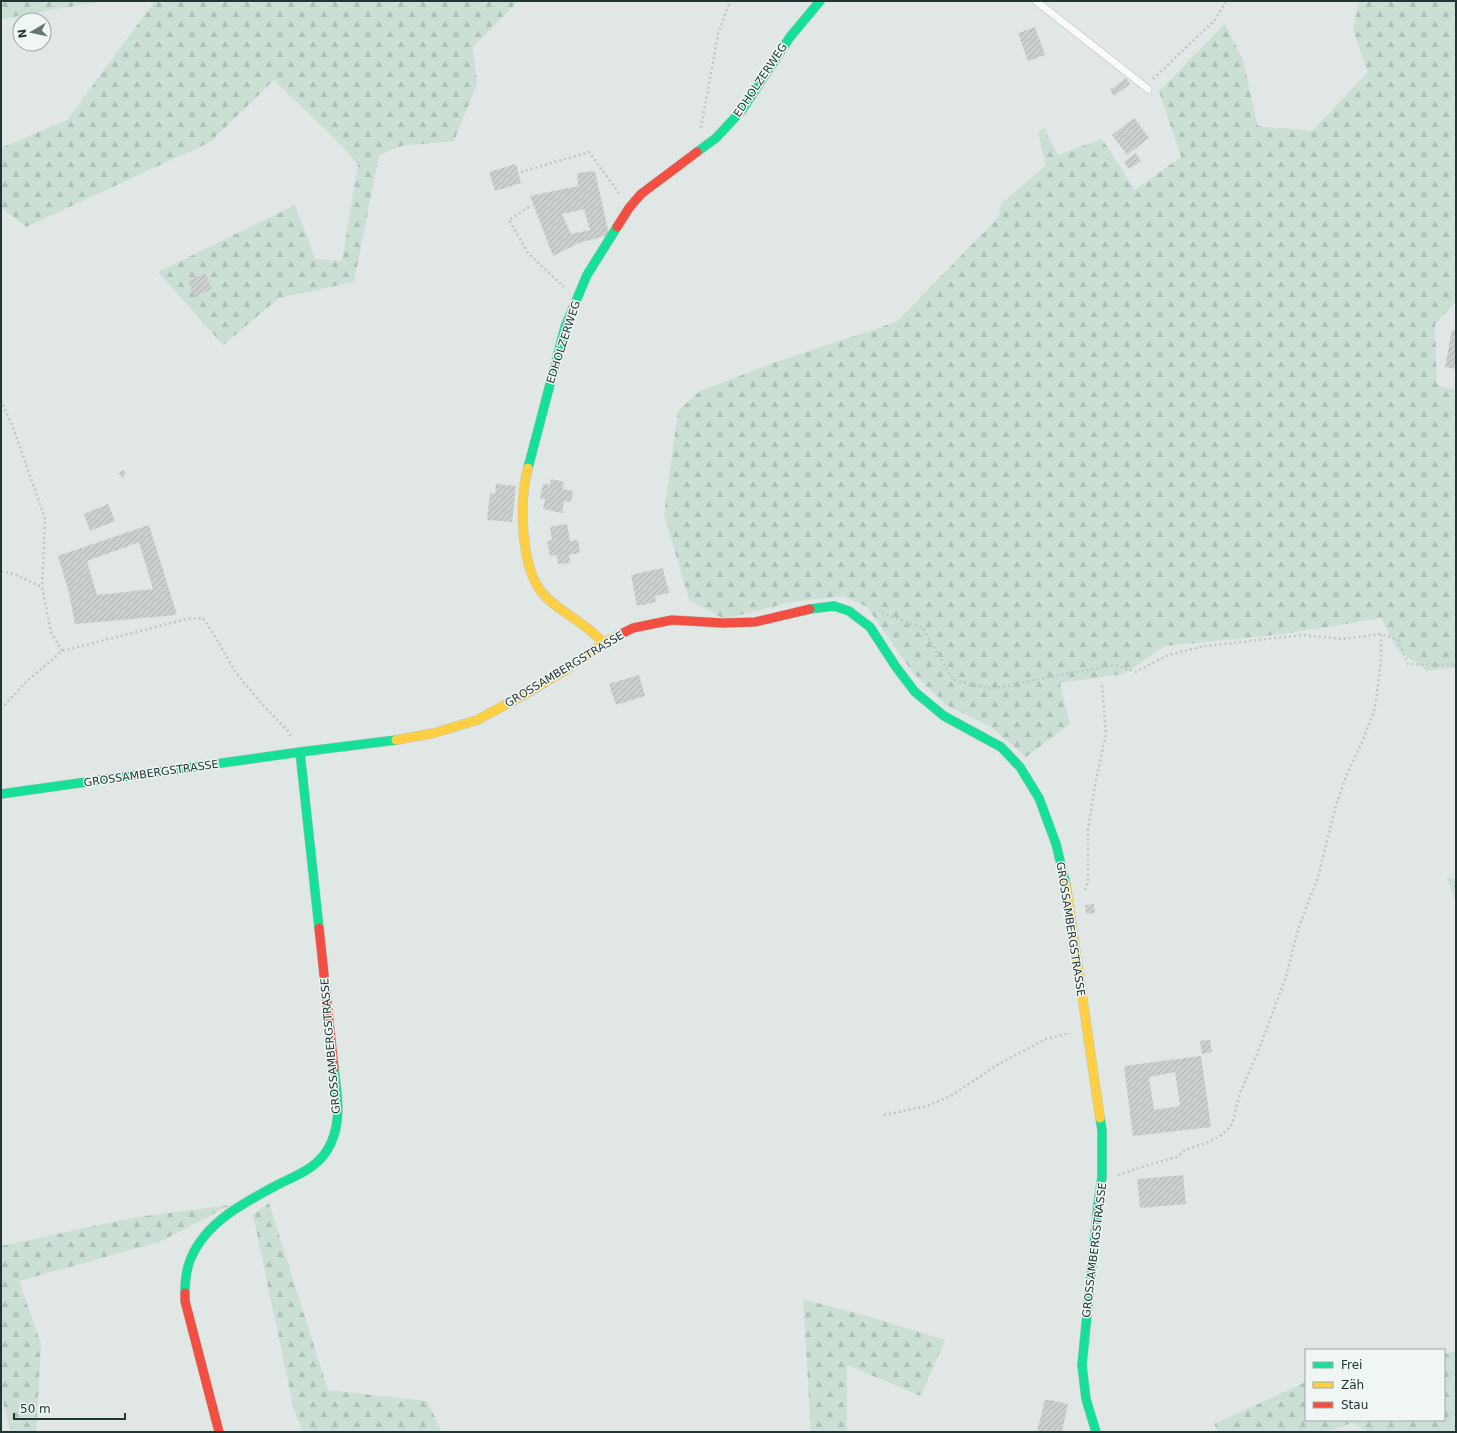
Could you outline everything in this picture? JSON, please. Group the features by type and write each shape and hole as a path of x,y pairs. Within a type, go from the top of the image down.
{"street":[{"name":"EDHOLZERWEG","path":"604,643 585,626 543,594 535,580 528,561 523,532 524,482 565,327 576,298 598,256 630,208 641,194 716,138 730,124 742,110 790,37 820,1"},
{"name":"GROSSAMBERGSTRASSE","path":"1,794 411,738 434,733 477,720 524,695 564,671 604,643 633,628 659,622 686,620 723,623 755,622 807,609 834,606 849,611 870,627 896,667 915,692 944,716 1001,747 1020,767 1038,798 1056,844 1065,879 1102,1130 1102,1177 1082,1365 1084,1394 1088,1412 1096,1432"},
{"name":"GROSSAMBERGSTRASSE","path":"219,1432 185,1300 184,1286 188,1262 200,1240 226,1216 251,1199 307,1170 323,1157 330,1147 337,1127 338,1102 300,752"}],"lane":[{"path":"1036,1 1148,88"}],"path":[{"path":"701,129 718,34 730,1"},
{"path":"1148,88 1154,78 1215,20 1226,1"},
{"path":"521,172 589,152 630,208"},
{"path":"529,207 509,220 528,253 576,298"},
{"path":"1,400 14,430 45,519 42,587 51,632 62,651"},
{"path":"1,571 14,574 42,587"},
{"path":"881,612 923,628 953,680 992,689 1115,665 1136,672 1168,655 1205,646 1304,635 1342,639 1381,634 1398,640 1408,664 1442,666 1456,664"},
{"path":"1,709 26,682 62,651 187,619 203,618 236,673 262,704 288,730 300,752"},
{"path":"1102,1177 1124,1174 1145,1166 1177,1157 1184,1150 1211,1141 1220,1136 1232,1124 1240,1092 1257,1054 1286,977 1298,929 1318,877 1336,805 1347,774 1362,742 1375,708 1381,661 1381,634"},
{"path":"1083,895 1088,881 1088,829 1096,780 1106,734 1102,684"},
{"path":"884,1115 927,1106 951,1096 997,1065 1046,1039 1069,1033 1088,1037"}],"green space":[{"path":"1,1 102,1 40,12 12,12 12,17 1,19"},
{"path":"155,1 518,1 473,47 477,84 454,141 401,146 379,155 354,282 279,298 223,345 158,272 295,205 315,259 342,261 358,164 339,143 274,80 210,142 26,227 1,207 1,148 67,120"},
{"path":"1359,1 1456,1 1456,302 1435,324 1437,385 1456,390 1456,667 1427,671 1397,649 1381,618 1284,634 1165,646 1124,674 1060,683 1070,724 1026,757 990,726 946,705 913,673 867,607 843,596 792,602 724,619 689,600 664,514 678,411 700,391 773,363 896,322 998,218 1001,204 1046,165 1038,132 1044,128 1058,155 1102,139 1135,190 1181,157 1159,91 1225,24 1243,60 1258,126 1312,131 1368,72 1353,30"},
{"path":"1447,878 1456,878 1456,903"},
{"path":"269,1203 328,1390 427,1401 442,1432 303,1432 294,1410 253,1215"},
{"path":"231,1205 159,1242 19,1281 41,1344 36,1432 11,1432 1,1395 1,1246 136,1217"},
{"path":"803,1299 874,1318 945,1340 921,1396 847,1365 847,1432 811,1432"},
{"path":"1456,1351 1456,1432 1369,1432 1352,1423 1325,1432 1219,1432 1214,1424 1305,1382 1305,1421 1445,1421 1445,1354"}],"building":[{"path":"1035,27 1045,55 1028,61 1018,33"},
{"path":"1126,78 1130,84 1114,96 1110,90"},
{"path":"1134,118 1149,138 1127,155 1112,135"},
{"path":"1136,153 1141,161 1129,169 1124,162"},
{"path":"516,164 521,183 495,191 489,172"},
{"path":"595,171 609,235 579,243 553,256 530,196 578,186 577,173","holes":["584,209 590,230 571,234 562,214"]},
{"path":"205,273 212,289 195,297 188,281"},
{"path":"1452,330 1456,330 1456,369 1445,367"},
{"path":"122,470 126,472 123,478 119,475"},
{"path":"551,479 564,482 562,489 573,491 571,502 564,501 562,513 543,509 545,499 540,498 543,484 550,485"},
{"path":"496,484 516,486 512,522 487,520 490,493 495,494"},
{"path":"108,504 115,521 90,531 84,514"},
{"path":"567,524 570,541 578,540 580,553 569,555 570,563 558,564 557,555 550,556 547,541 552,540 550,527"},
{"path":"149,525 177,615 75,624 69,593 58,556","holes":["139,542 153,589 97,595 87,561"]},
{"path":"663,568 669,593 655,596 656,602 637,606 631,575"},
{"path":"639,675 645,696 616,705 609,684"},
{"path":"1094,904 1095,913 1086,914 1085,905"},
{"path":"1210,1040 1212,1052 1202,1054 1200,1041"},
{"path":"1201,1056 1211,1127 1133,1136 1124,1066","holes":["1175,1072 1180,1106 1154,1110 1149,1077"]},
{"path":"1183,1175 1186,1204 1140,1208 1137,1179"},
{"path":"1045,1399 1068,1404 1062,1432 1037,1432"}],"traffic: fast":[{"path":"697,152 716,138 742,110 790,37 820,1"},
{"path":"528,468 565,327 587,275 617,227"},
{"path":"810,609 834,606 849,611 870,627 896,667 915,692 944,716 1001,747 1020,767 1039,798 1056,844 1066,885"},
{"path":"1,794 396,740"},
{"path":"300,752 319,928"},
{"path":"185,1293 186,1275 189,1262 198,1245 218,1222 230,1212 298,1175 323,1157 331,1143 337,1125 338,1106 334,1068"},
{"path":"1096,1432 1086,1399 1082,1365 1102,1177 1102,1130 1100,1118"}],"traffic: slow":[{"path":"528,468 523,498 524,534 530,569 536,583 548,599 589,629 604,643"},
{"path":"396,740 434,733 477,720 524,695 564,671 604,643 623,633"},
{"path":"1066,885 1100,1118"}],"traffic: jam":[{"path":"617,227 629,208 641,194 697,152"},
{"path":"623,633 633,628 672,620 723,623 755,622 810,609"},
{"path":"319,928 334,1068"},
{"path":"185,1293 185,1301 219,1432"}]}
